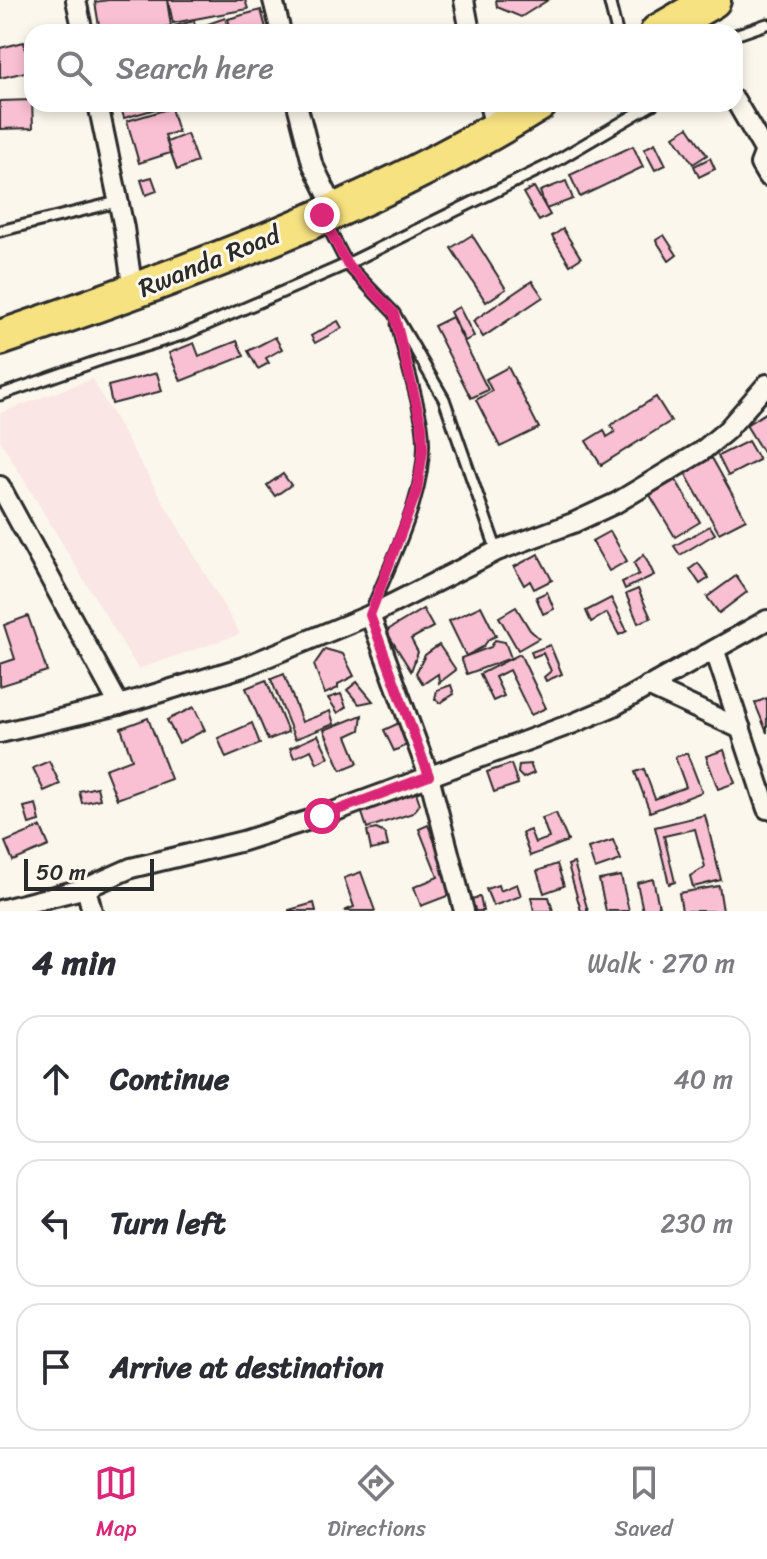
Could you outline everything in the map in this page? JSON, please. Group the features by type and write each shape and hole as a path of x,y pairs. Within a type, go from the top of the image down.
{"highway":[{"path":"678,24 700,15"},
{"name":"Rwanda Road","path":"0,338 133,292 328,212 492,117"}],"street":[{"path":"76,0 81,24"},
{"path":"273,0 279,24"},
{"path":"464,0 468,24"},
{"path":"100,112 133,292"},
{"path":"299,112 328,212"},
{"path":"742,112 766,153 760,164 767,176"},
{"path":"0,733 119,705 243,667 370,615 497,551 573,523 616,503 690,458 727,430 767,384"},
{"path":"0,486 119,705"},
{"path":"370,615 429,776 464,911"},
{"path":"0,910 86,888 131,868 243,841 322,816 574,723 612,707 767,620"},
{"path":"715,651 767,809"},
{"path":"648,686 741,729"},
{"path":"86,888 92,911"}],"lane":[{"path":"609,0 615,24"},
{"path":"743,32 767,24"},
{"path":"0,395 185,334 347,264 551,164 639,112"},
{"path":"0,231 117,202"},
{"path":"328,212 347,264 394,313 444,399 497,551"},
{"path":"370,615 417,491 423,450 422,426 394,313"}],"shaded area":[{"path":"92,379 240,634 138,669 0,440 0,413"}],"building":[{"path":"167,0 171,24 99,24 95,2"},
{"path":"168,0 245,0 248,9 173,23"},
{"path":"496,0 548,0 521,17 497,7"},
{"path":"261,10 265,24 230,24 228,19"},
{"path":"225,18 227,24 208,24"},
{"path":"24,42 24,72 0,78 0,48"},
{"path":"24,100 24,112 32,112 33,128 0,129 0,101"},
{"path":"122,112 145,112 124,118"},
{"path":"157,112 172,112 178,132 165,135 170,153 139,163 127,121"},
{"path":"688,127 707,155 693,164 674,136"},
{"path":"187,134 197,162 177,170 167,142"},
{"path":"655,143 666,165 655,170 644,149"},
{"path":"633,146 643,167 580,197 570,175"},
{"path":"710,158 715,169 699,177 694,166"},
{"path":"152,177 157,191 146,195 141,180"},
{"path":"566,181 573,199 546,209 540,191"},
{"path":"534,187 550,215 539,221 523,193"},
{"path":"563,229 581,258 570,265 552,236"},
{"path":"472,235 506,289 486,302 451,248"},
{"path":"664,235 677,255 669,261 656,240"},
{"path":"532,281 543,297 483,337 473,321"},
{"path":"459,307 474,336 465,341 450,312"},
{"path":"452,317 488,390 471,398 434,326"},
{"path":"338,321 342,328 315,343 311,336"},
{"path":"275,337 282,349 266,358 269,363 258,369 248,351"},
{"path":"237,341 244,356 181,381 169,353 194,343 199,356"},
{"path":"508,367 539,428 500,447 476,400 492,391 486,379"},
{"path":"157,373 162,391 112,404 108,386"},
{"path":"656,397 671,421 601,465 586,441 604,430 607,437 615,432 611,425"},
{"path":"767,412 767,459 746,425"},
{"path":"748,441 759,460 728,476 718,456"},
{"path":"712,458 746,519 719,533 685,473"},
{"path":"283,474 291,485 275,496 267,485"},
{"path":"676,480 700,522 675,537 650,495"},
{"path":"710,526 715,534 680,555 674,546"},
{"path":"610,531 627,561 609,571 592,541"},
{"path":"538,554 552,580 534,589 530,581 524,585 514,567"},
{"path":"644,554 654,575 625,589 622,582 639,574 634,563"},
{"path":"698,563 709,578 700,584 690,569"},
{"path":"736,576 747,592 719,613 707,597"},
{"path":"638,589 651,618 638,623 626,594"},
{"path":"547,592 554,609 543,614 536,597"},
{"path":"611,598 627,631 619,635 607,613 591,622 586,611"},
{"path":"481,606 496,636 466,656 449,621"},
{"path":"516,607 530,630 539,638 518,650 499,617"},
{"path":"423,609 433,627 411,639 418,652 411,671 386,631"},
{"path":"28,616 47,671 0,686 0,664 15,659 4,625"},
{"path":"495,640 505,642 511,658 467,674 461,658 491,647"},
{"path":"439,645 456,670 439,683 438,674 423,684 416,673 425,655"},
{"path":"550,645 562,674 546,681 544,677 551,671 543,653 533,657 531,652"},
{"path":"325,649 343,654 354,676 325,694 314,665"},
{"path":"520,654 546,708 531,715 509,670 495,677 504,696 493,701 480,674"},
{"path":"284,674 302,722 330,711 334,724 295,739 271,679"},
{"path":"266,680 288,732 268,740 246,688"},
{"path":"357,682 373,701 359,704 347,690"},
{"path":"451,685 454,694 440,703 435,699 437,690"},
{"path":"341,694 346,707 338,713 328,698"},
{"path":"767,698 767,733 755,703"},
{"path":"194,707 205,730 179,743 167,720"},
{"path":"362,715 360,730 347,736 358,763 341,770 324,730"},
{"path":"148,718 171,779 117,799 105,769 132,759 121,728"},
{"path":"401,722 411,743 394,751 384,730"},
{"path":"252,723 260,744 226,758 218,738"},
{"path":"318,735 329,757 317,763 311,750 294,758 290,748"},
{"path":"724,750 735,783 718,789 706,756"},
{"path":"687,753 702,792 650,812 635,772 644,769 655,799 686,787 675,757"},
{"path":"49,761 60,784 44,791 33,768"},
{"path":"511,764 518,784 494,792 487,772"},
{"path":"530,764 534,773 523,778 518,773 519,765"},
{"path":"97,787 100,799 82,803 79,791"},
{"path":"416,792 420,804 413,813 367,828 361,810"},
{"path":"36,804 40,821 29,824 24,807"},
{"path":"556,813 568,841 530,856 522,833 530,830 535,843 549,838 542,818"},
{"path":"705,815 721,880 693,887 690,876 705,867 695,829 664,836 675,882 669,884 655,827"},
{"path":"428,825 455,893 421,906 414,887 438,877 419,829"},
{"path":"41,827 49,846 13,861 5,842"},
{"path":"376,829 385,833 388,846 371,850 367,831"},
{"path":"613,840 621,860 595,869 588,848"},
{"path":"574,863 588,911 581,911 568,865"},
{"path":"557,864 564,886 544,893 537,871"},
{"path":"361,872 375,911 344,911 354,907 344,878"},
{"path":"621,876 629,911 606,911 599,880"},
{"path":"653,879 660,911 643,911 637,883"},
{"path":"517,884 521,896 493,906 486,889 498,885 500,891"},
{"path":"719,886 723,911 682,911 679,893"},
{"path":"480,897 483,911 469,911 467,900"},
{"path":"531,897 549,897 553,911 534,911"},
{"path":"314,903 316,911 289,911 289,910"}],"route":[{"path":"322,215 347,264 394,313 422,426 423,450 417,491 370,615 429,776 322,816"}]}
